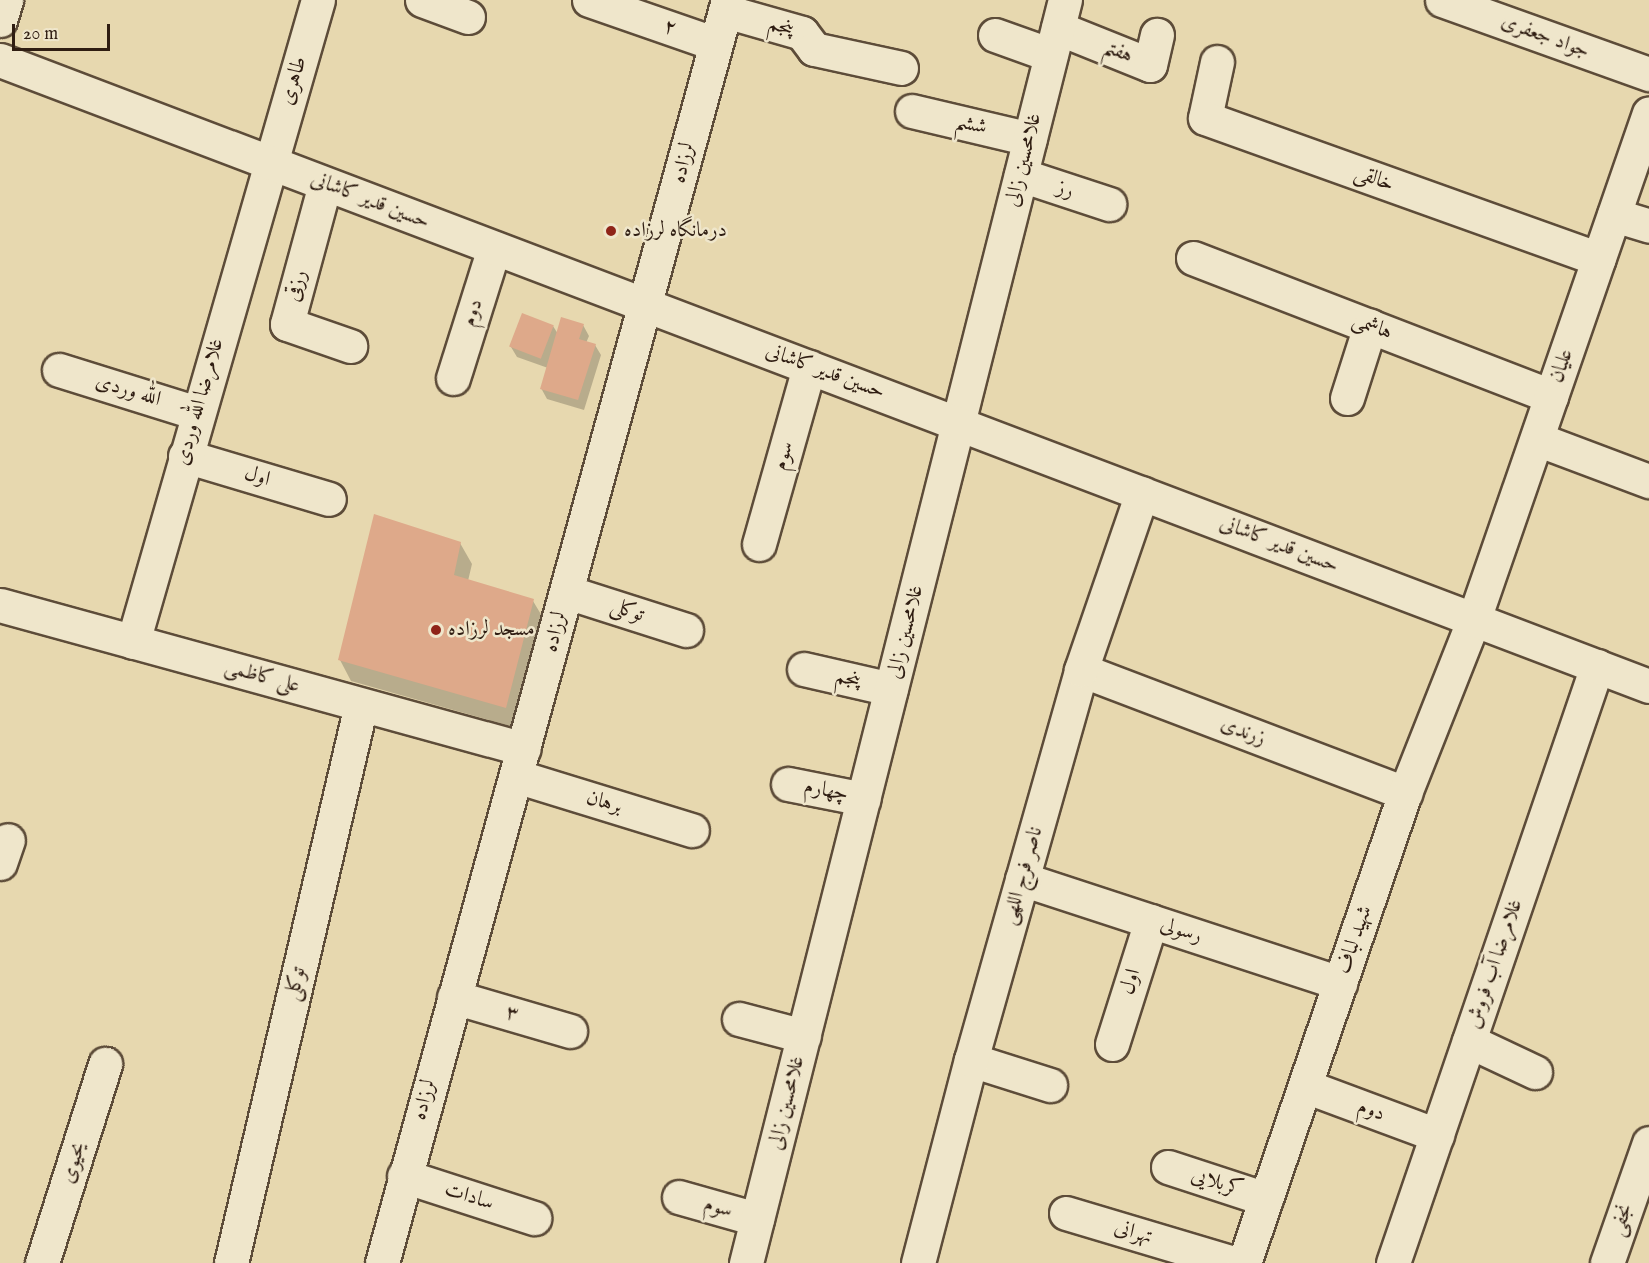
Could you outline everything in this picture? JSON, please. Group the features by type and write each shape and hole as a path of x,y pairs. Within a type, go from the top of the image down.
{"street":[{"path":"0,20 6,0"},
{"name":"طاهری","path":"268,162 318,0"},
{"path":"422,0 468,17"},
{"name":"۲","path":"589,0 716,44"},
{"name":"جواد جعفری","path":"1442,0 1649,74"},
{"name":"لرزاده","path":"382,1263 727,5"},
{"name":"پنجم","path":"727,5 802,33 814,49 901,68"},
{"path":"995,35 1058,28"},
{"name":"هفتم","path":"1058,28 1150,65 1157,35"},
{"name":"غلامحسین زالی","path":"746,1263 1058,28"},
{"name":"حسین قدیر کاشانی","path":"0,60 646,306 959,421 1649,686"},
{"name":"خالقی","path":"1217,62 1205,118 1599,259"},
{"name":"ششم","path":"912,111 1030,139"},
{"name":"علیان","path":"1474,619 1649,113"},
{"name":"غلامرضا الله وردی","path":"133,642 268,162"},
{"name":"رز","path":"1021,175 1109,204"},
{"name":"رزقی","path":"326,184 287,324 350,346"},
{"path":"1614,215 1649,226"},
{"name":"دوم","path":"453,378 494,248"},
{"name":"هاشمی","path":"1193,258 1551,396"},
{"path":"1347,398 1370,326"},
{"name":"سوم","path":"759,544 809,367"},
{"name":"الله وردی","path":"59,370 197,413"},
{"path":"1537,439 1649,481"},
{"name":"اول","path":"185,456 329,499"},
{"name":"ناصر فرج اللهی","path":"918,1263 971,1060 1081,670 1142,493"},
{"name":"توکلی","path":"567,592 686,630"},
{"name":"علی کاظمی","path":"0,605 361,705 520,763"},
{"name":"شهید لباف","path":"1244,1263 1405,793 1474,619"},
{"name":"غلامرضا آب فروش","path":"1393,1263 1597,666"},
{"name":"پنجم","path":"804,669 891,689"},
{"name":"زرندی","path":"1081,670 1405,793"},
{"name":"توکلی","path":"231,1263 361,705"},
{"name":"برهان","path":"520,763 692,830"},
{"name":"چهارم","path":"788,784 864,799"},
{"name":"رسولی","path":"1022,879 1340,983"},
{"name":"اول","path":"1112,1044 1150,921"},
{"name":"۳","path":"454,997 570,1031"},
{"path":"739,1019 804,1036"},
{"path":"1469,1041 1535,1072"},
{"path":"971,1060 1050,1085"},
{"name":"یحیوی","path":"42,1263 105,1064"},
{"name":"دوم","path":"1305,1086 1437,1135"},
{"name":"نجفی","path":"1607,1263 1649,1143"},
{"name":"کربلایی","path":"1168,1167 1266,1199"},
{"name":"سادات","path":"404,1176 534,1218"},
{"name":"سوم","path":"679,1197 757,1219"},
{"name":"تهرانی","path":"1066,1213 1234,1263"}],"building":[{"path":"522,313 554,325 541,359 509,347"},
{"path":"561,317 584,324 579,339 596,344 578,400 540,389"},
{"name":"مسجد لرزاده","path":"374,514 461,542 454,575 534,599 506,708 338,660"}],"place":[{"name":"درمانگاه لرزاده","path":"611,231"},
{"name":"مسجد لرزاده","path":"436,630"}]}
